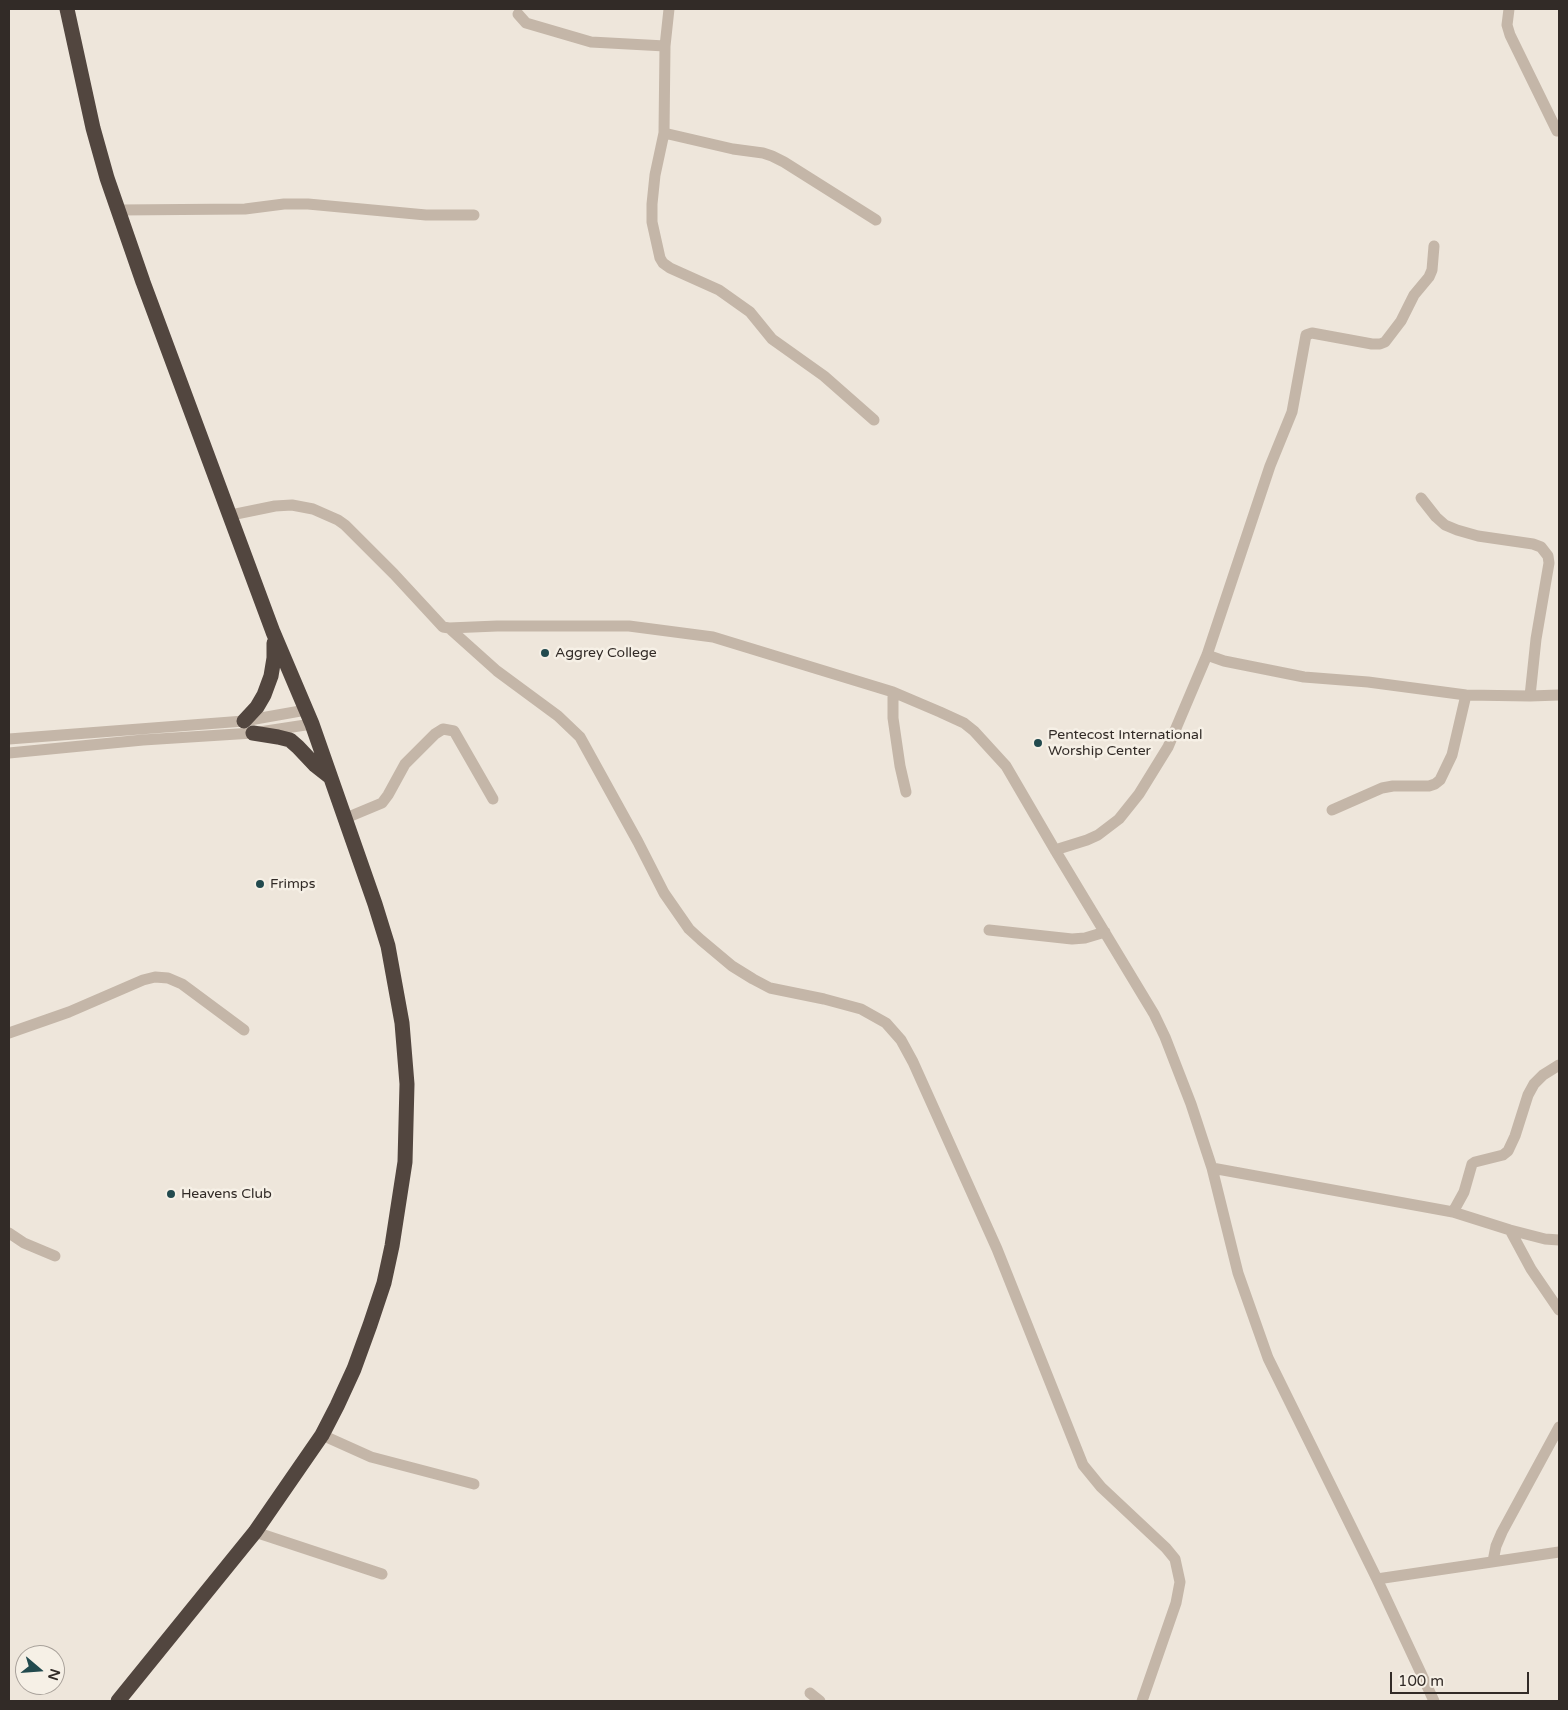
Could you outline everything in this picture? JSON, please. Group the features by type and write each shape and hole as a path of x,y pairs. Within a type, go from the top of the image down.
{"highway":[{"path":"67,9 93,128 107,178 143,282 273,632 309,717 346,818 388,946 402,1022 407,1084 404,1162 392,1246 384,1283 354,1369 322,1436 255,1532 118,1701"},
{"path":"244,720 257,707 271,676 274,658 273,632"},
{"path":"253,733 278,736 290,740 330,777"}],"street":[{"path":"669,9 665,46 664,133 655,175 652,204 660,258 663,263 680,273 719,290 750,312 772,339 824,376 874,420"},
{"path":"1509,9 1507,25 1510,35 1557,131"},
{"path":"518,14 526,23 591,42 665,46"},
{"path":"664,133 772,156 876,220"},
{"path":"119,210 245,209 284,204 308,204 426,214 474,215"},
{"path":"1055,850 1088,840 1119,819 1139,794 1172,740 1207,655 1270,466 1292,412 1306,335 1312,332 1372,344 1385,342 1402,322 1414,295 1429,277 1432,270 1434,246"},
{"path":"1421,498 1445,525 1478,536 1533,544 1541,547 1548,556 1549,563 1536,639 1530,696"},
{"path":"231,515 275,506 292,505 313,509 345,525 394,574 439,624 449,628 497,671 558,716 580,737 664,892 685,924 701,940 732,966 770,988 861,1009 886,1023 901,1040 913,1062 997,1249 1083,1465 1101,1487 1166,1548 1175,1559 1180,1582 1176,1603 1142,1701"},
{"path":"449,628 629,626 730,641 893,692 940,712 964,724 974,732 1006,766 1154,1014 1165,1037 1212,1168 1238,1273 1268,1358 1377,1579 1434,1701"},
{"path":"1207,655 1224,661 1304,677 1368,682 1466,695 1559,695"},
{"path":"893,692 893,718 906,792"},
{"path":"1332,810 1382,788 1393,786 1429,786 1440,780 1452,755 1466,695"},
{"path":"9,740 244,720 309,717"},
{"path":"9,753 143,740 253,733 309,717"},
{"path":"346,818 382,803 405,764 435,734 443,729 454,731 493,799"},
{"path":"989,930 1072,939 1085,938 1105,932"},
{"path":"9,1033 69,1012 143,980 155,978 168,978 182,984 244,1030"},
{"path":"1453,1212 1464,1192 1472,1164 1503,1155 1508,1151 1515,1136 1528,1094 1543,1075 1559,1065"},
{"path":"1212,1168 1453,1212 1510,1230 1545,1239 1559,1240"},
{"path":"1510,1230 1531,1270 1559,1310"},
{"path":"9,1233 24,1243 56,1256"},
{"path":"1493,1561 1496,1546 1502,1532 1559,1427"},
{"path":"322,1436 371,1458 474,1484"},
{"path":"255,1532 382,1574"},
{"path":"1377,1579 1559,1552"},
{"path":"810,1693 820,1701"}],"place":[{"name":"Aggrey College","path":"545,653"},
{"name":"Pentecost International Worship Center","path":"1038,743"},
{"name":"Frimps","path":"260,884"},
{"name":"Heavens Club","path":"171,1194"}]}
